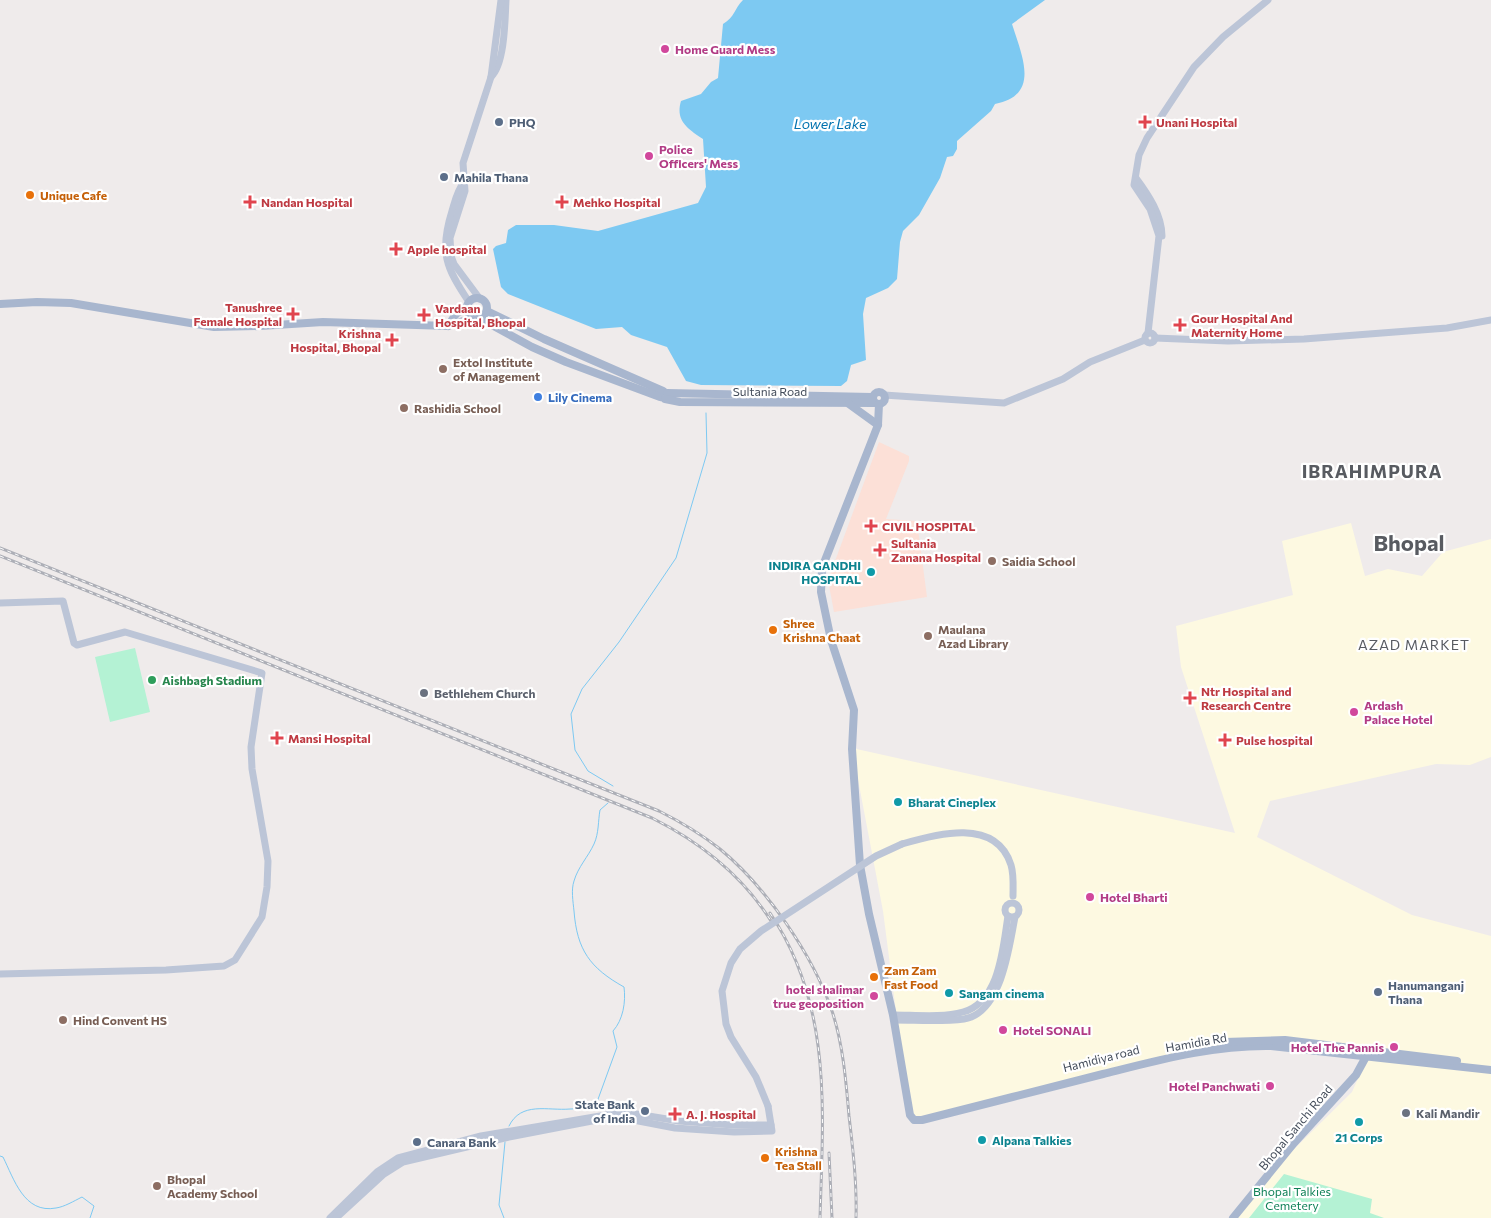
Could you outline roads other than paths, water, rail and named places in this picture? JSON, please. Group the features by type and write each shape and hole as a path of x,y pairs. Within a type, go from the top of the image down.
{"main road":[{"path":"0,304 72,303 214,327 323,322 448,326 477,318 487,311 486,303 463,277 450,256 450,238 465,191 463,163 491,77 498,39 501,0"},
{"path":"491,77 496,72 503,40 506,0"},
{"path":"1150,336 1159,236 1150,209 1134,185 1139,155 1194,67 1210,49 1268,0"},
{"path":"1240,24 1246,23 1275,0"},
{"path":"464,182 446,232 445,246 449,270 469,304 469,313 477,318"},
{"path":"448,326 456,314 480,298"},
{"name":"Sultania Road","path":"487,311 680,402 848,403 879,400"},
{"name":"Sultania Road","path":"477,318 566,362 664,395 879,400"},
{"path":"996,1098 922,1120 912,1118 906,1105 908,1102 894,1018 869,914 860,865 852,749 854,710 831,640 821,592 822,568 878,424 879,400 895,396 925,396 1004,403 1063,379 1090,362 1150,336 1228,341 1304,339 1447,328 1491,320"},
{"path":"848,403 878,424"},
{"path":"0,603 63,601 74,643 77,645 125,632 262,673 251,747 252,769 268,861 267,887 262,917 235,960 224,966 166,970 0,974"},
{"path":"336,1218 397,1165 459,1147 597,1120 623,1118 675,1128 771,1128 768,1106 756,1076 731,1037 726,1024 722,991 731,963 740,949 761,931 876,856 902,844 933,835 974,834 993,841 1006,855 1012,873 1012,904 1005,909 1012,916"},
{"path":"894,1018 966,1015 982,1001 997,975 1012,916 1019,910 1012,904"},
{"name":"Hamidiya road","path":"908,1102 914,1114 922,1115 996,1098 1152,1056 1222,1043 1285,1040 1369,1053"},
{"path":"1369,1053 1491,1066"},
{"path":"1369,1053 1491,1070"},
{"name":"Bhopal Sanchi Road","path":"1233,1218 1348,1082 1356,1075 1369,1053"},
{"path":"330,1218 378,1172 398,1158 480,1136 624,1112 733,1129"}],"water":[{"name":"Lower Lake","path":"743,0 1045,0 1012,24 1023,61 1023,83 1018,92 1009,99 995,104 991,111 957,141 957,149 953,156 947,157 940,178 919,215 903,231 900,242 897,279 888,288 866,298 863,314 866,360 851,365 847,381 841,386 701,385 686,381 667,347 631,335 622,327 596,329 508,294 501,287 493,249 506,243 508,230 516,225 554,225 598,231 698,203 706,187 703,139 692,132 681,119 681,101 701,94 711,82 718,78 723,24 730,19"}],"waterway":[{"path":"613,786 588,771 575,750 571,714 582,689 619,642 676,558 707,453 706,413"},
{"path":"509,1126 514,1118 528,1110 577,1108 597,1102 617,1047 613,1031 623,1011 624,987 602,973 587,956 578,937 572,896 576,876 596,840 600,810 608,803"},
{"path":"504,1218 499,1205 505,1142"},
{"path":"0,1156 3,1157 22,1193 36,1206 56,1208 82,1197 94,1206 90,1218"}],"railway":[{"path":"0,548 659,811 706,838 737,865 771,902 800,945 824,990 839,1036 845,1076 856,1192 856,1218"},
{"path":"0,556 652,818 670,827 719,861 747,889 771,921"},
{"path":"770,913 790,948 805,985 814,1022 820,1061 822,1099 820,1218"},
{"path":"829,1153 832,1218"}],"place":[{"name":"Home Guard Mess","path":"665,49"},
{"name":"PHQ","path":"499,122"},
{"name":"Unani Hospital","path":"1145,122"},
{"name":"Police Officers' Mess","path":"649,156"},
{"name":"Mahila Thana","path":"444,177"},
{"name":"Unique Cafe","path":"30,195"},
{"name":"Nandan Hospital","path":"250,202"},
{"name":"Mehko Hospital","path":"562,202"},
{"name":"Apple hospital","path":"396,249"},
{"name":"Tanushree Female Hospital","path":"293,314"},
{"name":"Vardaan Hospital, Bhopal","path":"424,315"},
{"name":"Gour Hospital And Maternity Home","path":"1180,325"},
{"name":"Krishna Hospital, Bhopal","path":"392,340"},
{"name":"Extol Institute of Management","path":"443,369"},
{"name":"Lily Cinema","path":"538,397"},
{"name":"Rashidia School","path":"404,408"},
{"name":"CIVIL HOSPITAL","path":"871,526"},
{"name":"Sultania Zanana Hospital","path":"880,550"},
{"name":"Saidia School","path":"992,561"},
{"name":"INDIRA GANDHI HOSPITAL","path":"871,572"},
{"name":"Shree Krishna Chaat","path":"773,630"},
{"name":"Maulana Azad Library","path":"928,636"},
{"name":"Aishbagh Stadium","path":"152,680"},
{"name":"Bethlehem Church","path":"424,693"},
{"name":"Ntr Hospital and Research Centre","path":"1190,698"},
{"name":"Ardash Palace Hotel","path":"1354,712"},
{"name":"Mansi Hospital","path":"277,738"},
{"name":"Pulse hospital","path":"1225,740"},
{"name":"Bharat Cineplex","path":"898,802"},
{"name":"Hotel Bharti","path":"1090,897"},
{"name":"Zam Zam Fast Food","path":"874,977"},
{"name":"Hanumanganj Thana","path":"1378,992"},
{"name":"Sangam cinema","path":"949,993"},
{"name":"hotel shalimar true geoposition","path":"874,996"},
{"name":"Hind Convent HS","path":"63,1020"},
{"name":"Hotel SONALI","path":"1003,1030"},
{"name":"Hotel The Pannis","path":"1394,1047"},
{"name":"Hotel Panchwati","path":"1270,1086"},
{"name":"State Bank of India","path":"645,1111"},
{"name":"Kali Mandir","path":"1406,1113"},
{"name":"A. J. Hospital","path":"675,1114"},
{"name":"21 Corps","path":"1359,1122"},
{"name":"Alpana Talkies","path":"982,1140"},
{"name":"Canara Bank","path":"417,1142"},
{"name":"Krishna Tea Stall","path":"765,1158"},
{"name":"Bhopal Academy School","path":"157,1186"}],"district":[{"name":"IBRAHIMPURA","path":"1372,471"},
{"name":"Bhopal","path":"1409,542"},
{"name":"AZAD MARKET","path":"1414,644"}],"park label":[{"name":"Bhopal Talkies Cemetery","path":"1292,1198"}]}
